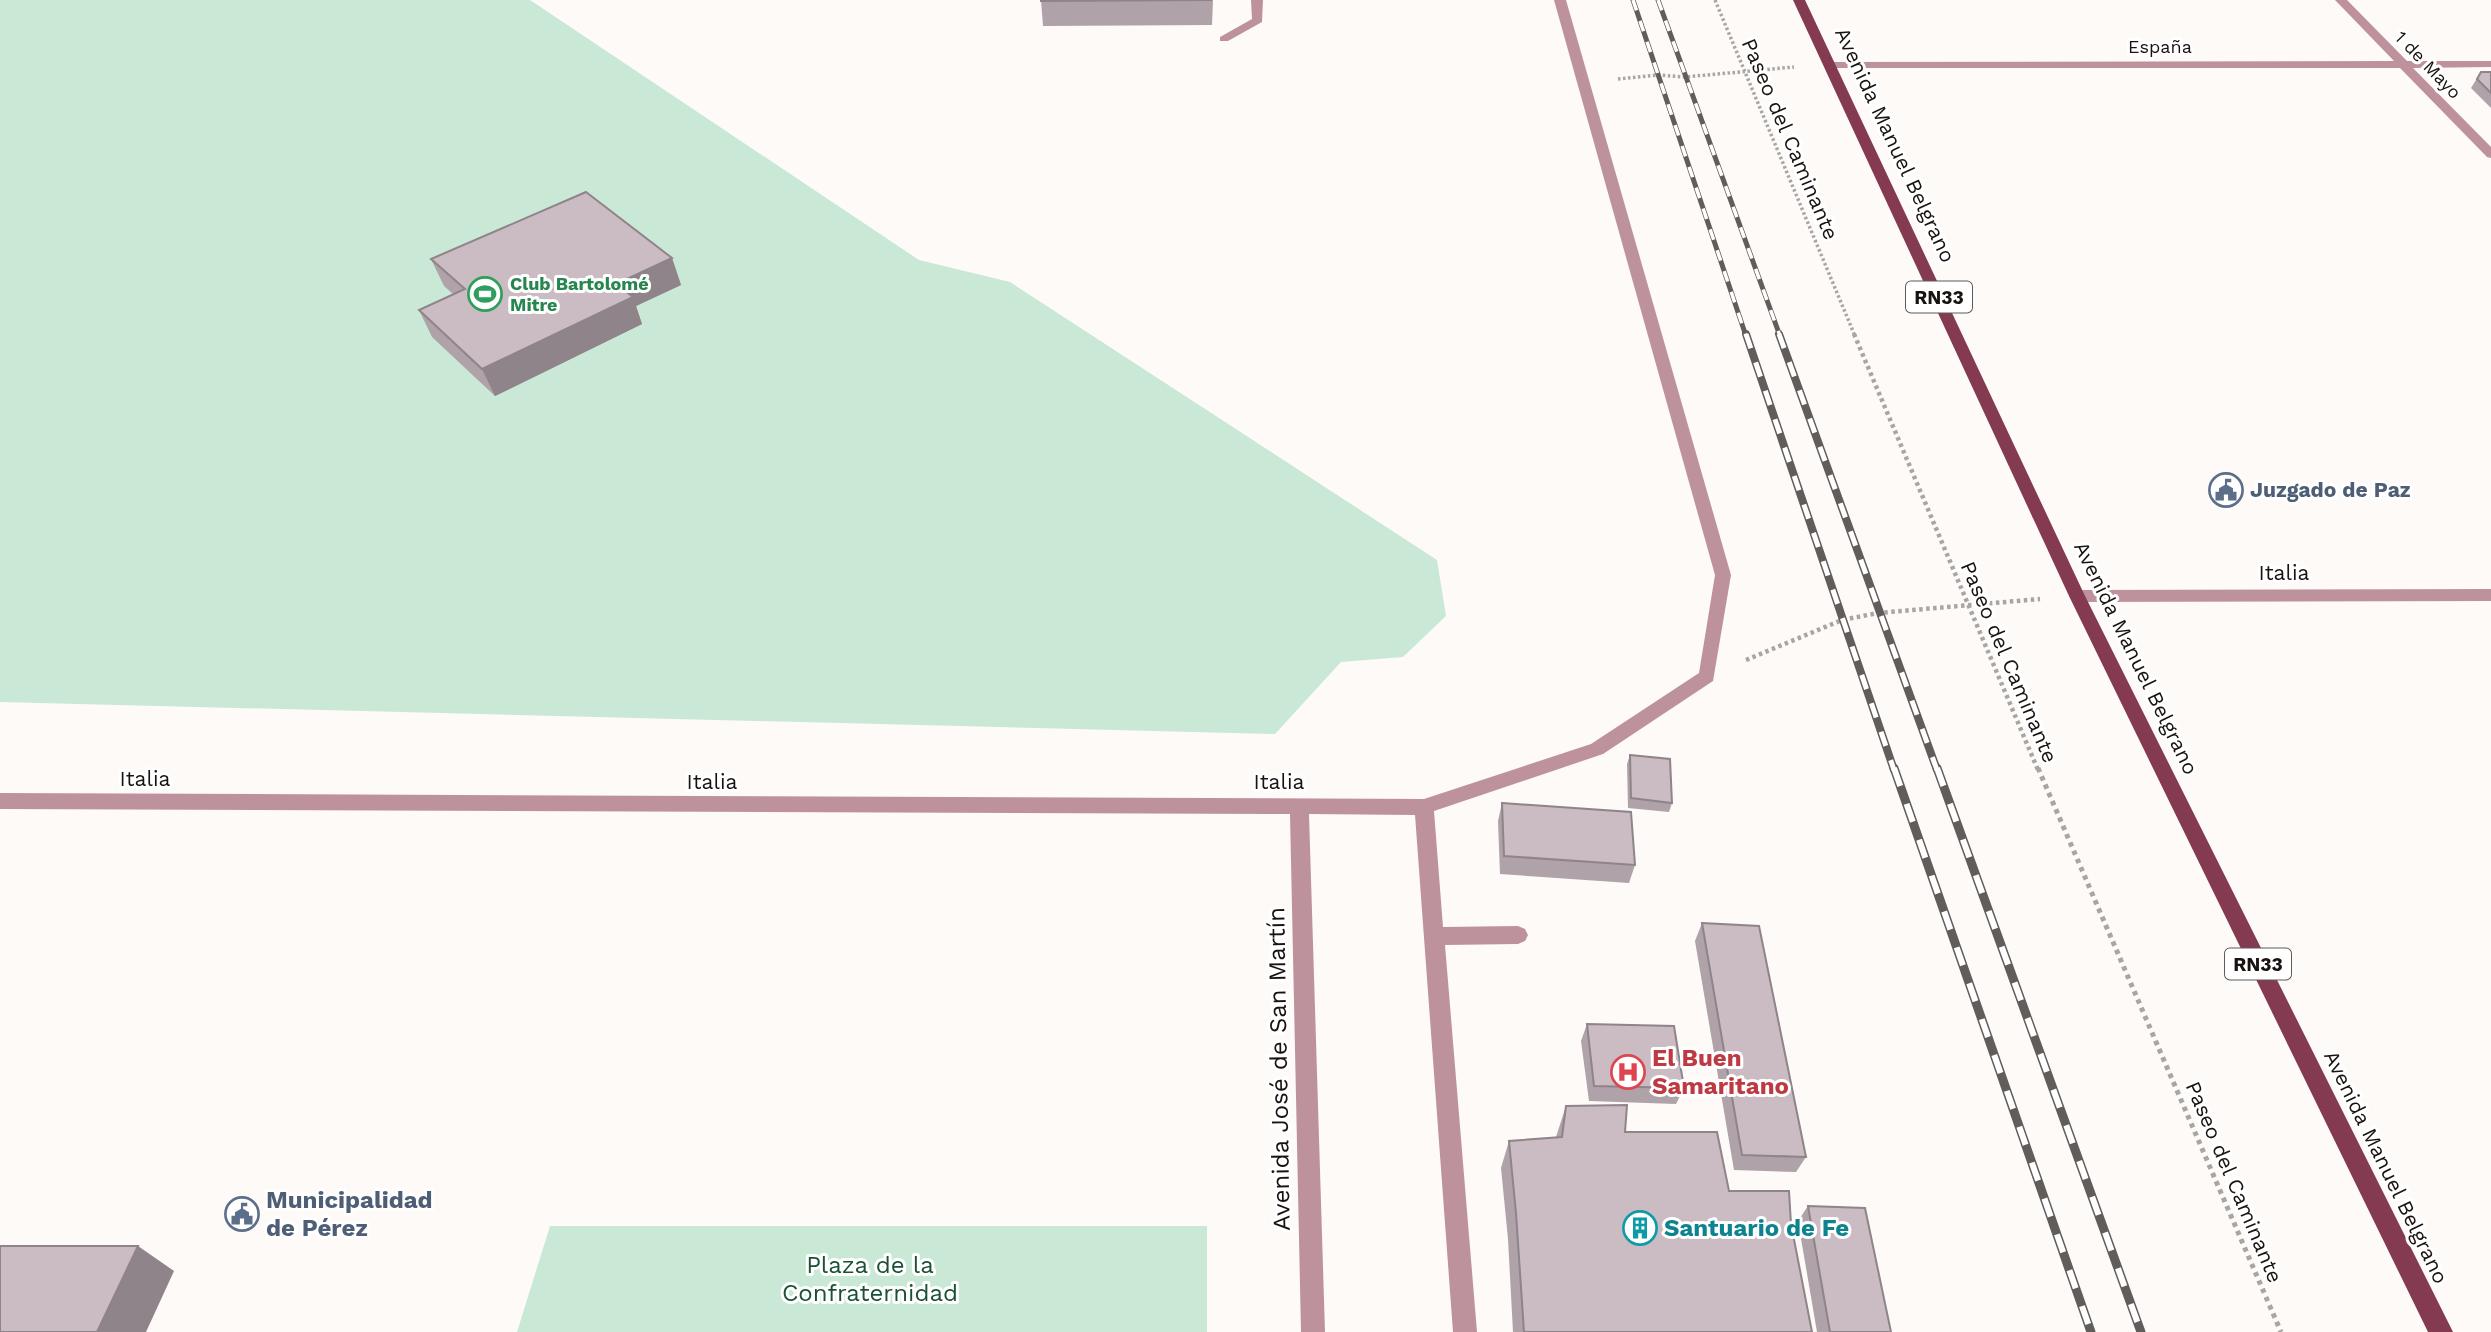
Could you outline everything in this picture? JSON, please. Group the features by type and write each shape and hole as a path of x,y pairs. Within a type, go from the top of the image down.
{"main road":[{"name":"Avenida Manuel Belgrano","path":"1799,0 2077,596 2441,1332"}],"street":[{"path":"1224,39 1258,20 1257,0"},
{"path":"1560,0 1723,575 1707,676"},
{"name":"1 de Mayo","path":"2341,0 2491,154"},
{"name":"España","path":"1830,65 2491,64"},
{"name":"Italia","path":"2077,596 2491,595"},
{"name":"Italia","path":"0,801 1424,807 1597,749 1707,676"},
{"name":"Avenida José de San Martín","path":"1299,805 1312,1332"},
{"path":"1424,807 1465,1332"},
{"path":"1434,936 1518,934"}],"path":[{"name":"Paseo del Caminante","path":"1715,0 1967,606 2281,1332"},
{"path":"1583,82 1830,65"},
{"path":"1707,676 1842,620 1878,613 2077,596"}],"green space":[{"name":"Club Bartolomé Mitre","path":"0,0 530,0 919,260 1010,282 1437,560 1446,616 1403,657 1341,662 1275,734 0,702"},
{"name":"Plaza de la Confraternidad","path":"550,1226 1207,1226 1207,1332 517,1332"}],"building":[{"path":"1041,0 1212,0 1041,1"},
{"path":"2481,72 2491,72 2491,93 2477,79"},
{"path":"586,192 672,258 616,284 633,297 482,369 419,310 465,289 431,259"},
{"path":"1630,755 1670,759 1672,803 1631,798"},
{"path":"1502,803 1631,812 1635,865 1504,856"},
{"path":"1702,923 1759,926 1806,1157 1742,1155"},
{"name":"El Buen Samaritano","path":"1587,1024 1674,1026 1684,1088 1594,1086"},
{"name":"Santuario de Fe","path":"1627,1105 1625,1132 1717,1132 1729,1191 1789,1191 1791,1224 1812,1332 1524,1332 1509,1141 1562,1137 1566,1106"},
{"path":"1808,1206 1865,1208 1891,1332 1830,1332"},
{"path":"0,1246 138,1246 97,1332 0,1332"}],"railway":[{"path":"1633,0 1746,336"},
{"path":"1658,0 1780,336"},
{"path":"1746,334 1894,770"},
{"path":"1779,334 1937,770"},
{"path":"1894,768 2091,1332"},
{"path":"1937,768 2141,1332"}],"place":[{"name":"Club Bartolomé Mitre","path":"485,294"},
{"name":"Juzgado de Paz","path":"2226,490"},
{"name":"El Buen Samaritano","path":"1628,1072"},
{"name":"Municipalidad de Pérez","path":"242,1214"},
{"name":"Santuario de Fe","path":"1640,1228"}]}
